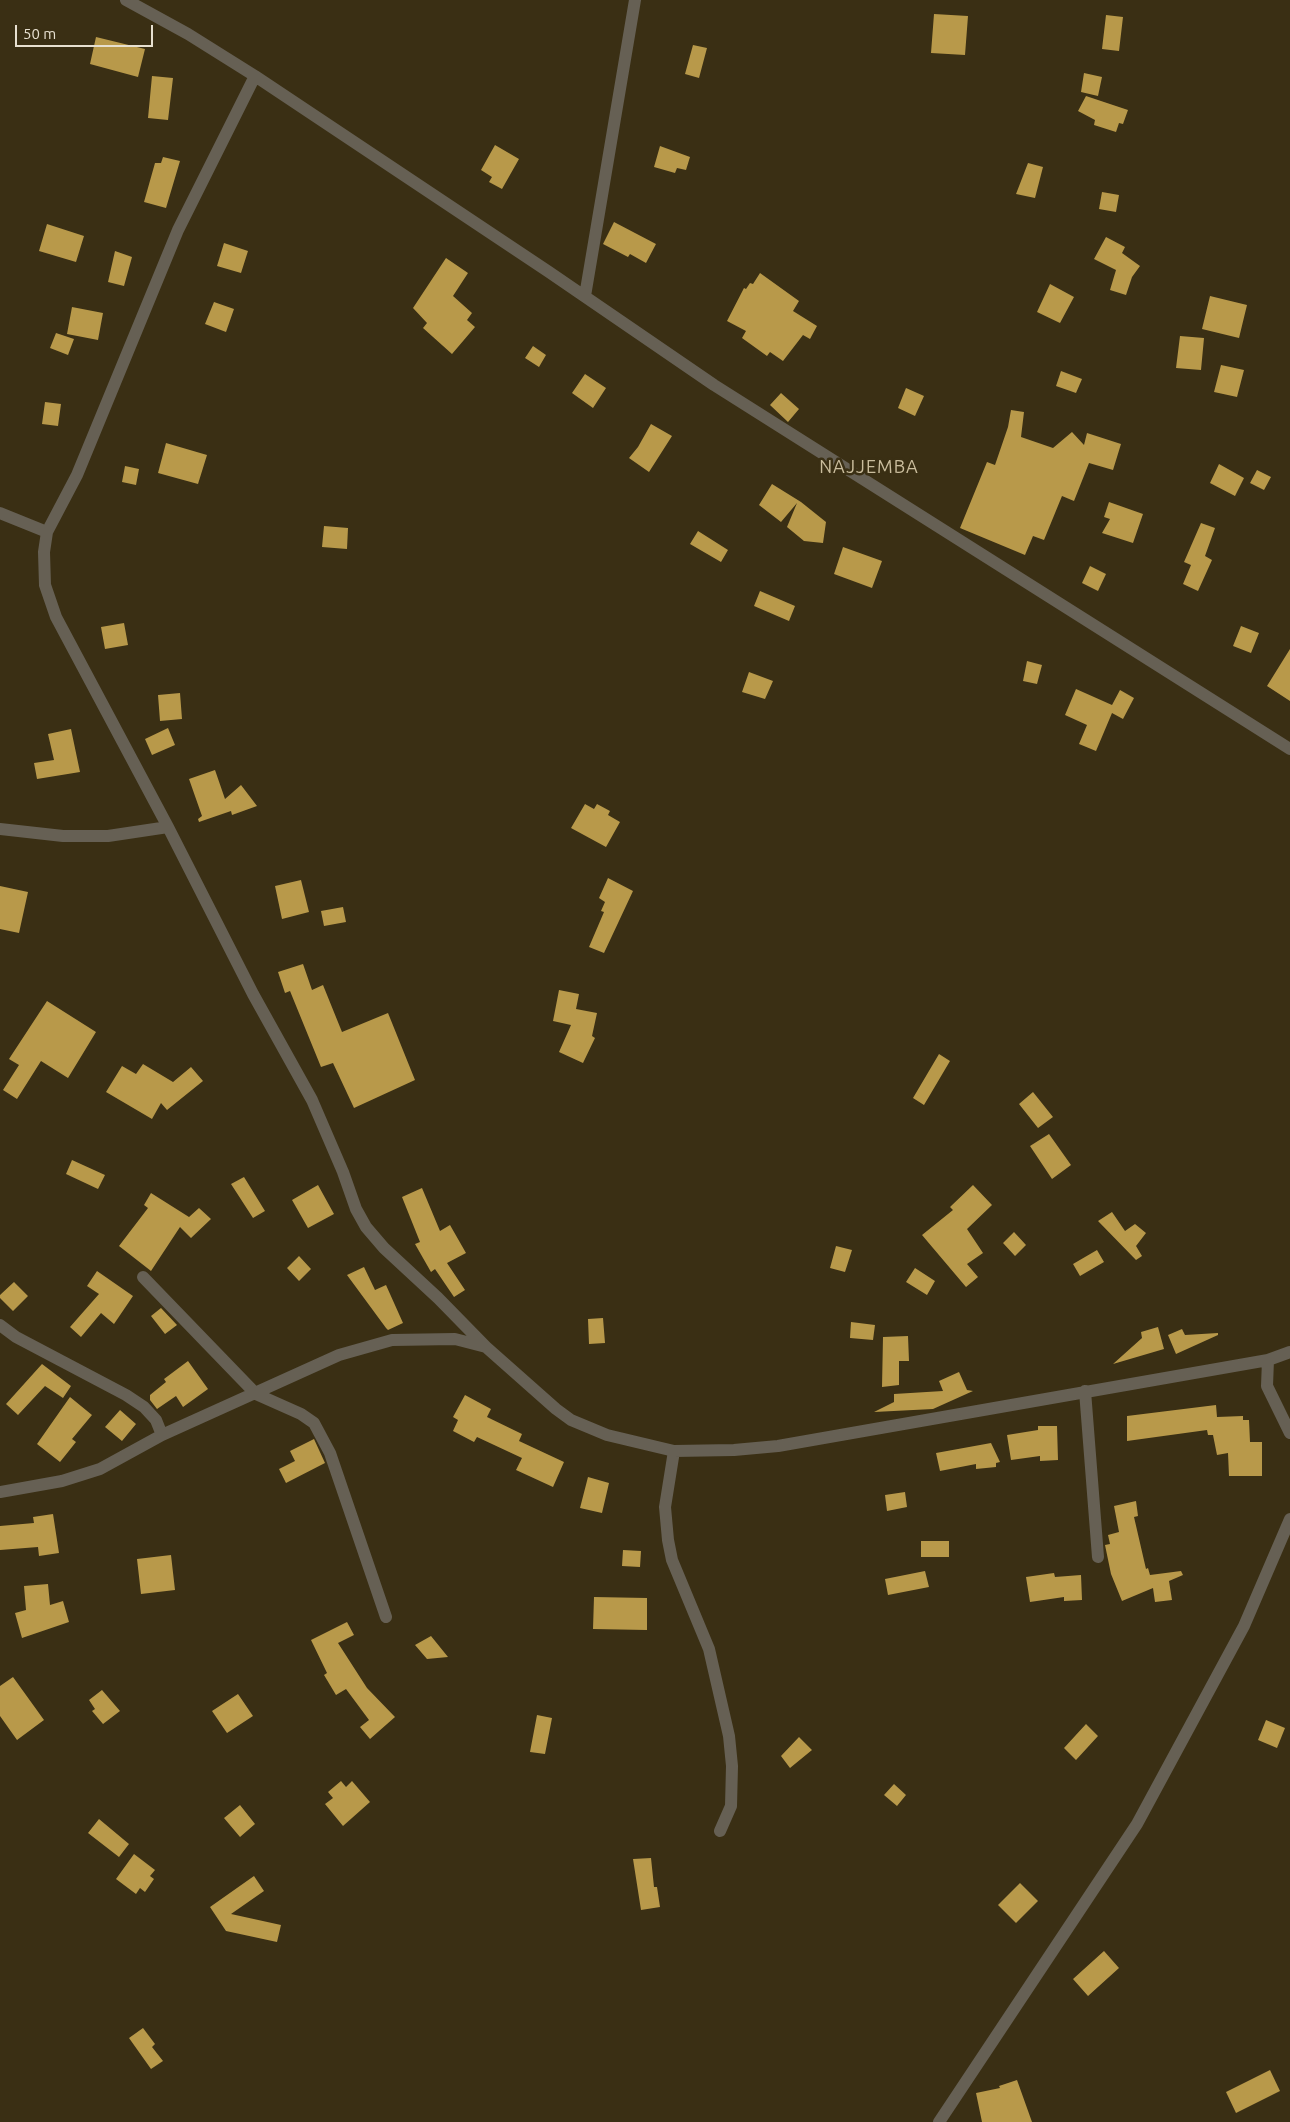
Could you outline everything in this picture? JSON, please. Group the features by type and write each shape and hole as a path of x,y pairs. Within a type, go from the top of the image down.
{"street":[{"path":"126,0 188,34 256,76 585,296 714,385 1290,749"},
{"path":"585,296 635,0"},
{"path":"256,76 178,230 77,475 48,532 44,571 48,597 56,617 168,827 252,994 312,1100 343,1172 356,1209 366,1227 384,1248 438,1298 486,1347 571,1420 625,1441 674,1450 734,1450 778,1446 909,1425 1084,1391 1268,1360 1290,1352"},
{"path":"0,513 48,532"},
{"path":"0,829 63,836 108,836 168,827"},
{"path":"143,1277 256,1394 301,1414 314,1423 330,1453 386,1617"},
{"path":"0,1325 16,1337 126,1395 144,1407 156,1420 162,1436"},
{"path":"0,1492 62,1481 86,1474 120,1459 162,1436 339,1355 392,1340 455,1339 486,1347"},
{"path":"1268,1360 1268,1386 1290,1433"},
{"path":"1084,1391 1098,1557"},
{"path":"674,1450 665,1507 668,1540 672,1560 709,1649 729,1736 732,1766 732,1799 731,1806 720,1831"},
{"path":"939,2122 1137,1824 1244,1626 1290,1519"}],"building":[{"path":"934,14 968,16 965,55 931,53"},
{"path":"1106,15 1123,17 1119,51 1102,49"},
{"path":"96,37 145,49 138,77 90,64"},
{"path":"693,45 707,48 699,78 685,74"},
{"path":"1084,73 1102,77 1098,96 1081,92"},
{"path":"152,76 173,78 168,120 148,118"},
{"path":"1086,96 1128,110 1123,124 1119,123 1116,132 1094,125 1095,120 1078,111"},
{"path":"495,145 519,159 502,189 489,182 492,177 481,170"},
{"path":"660,146 690,157 686,170 677,168 675,173 654,167"},
{"path":"163,157 180,161 166,208 144,202 155,163 161,163"},
{"path":"1028,163 1043,167 1035,198 1016,194"},
{"path":"1102,192 1119,195 1116,212 1099,209"},
{"path":"614,222 656,244 646,263 630,254 628,257 603,244"},
{"path":"47,224 84,236 76,262 39,251"},
{"path":"1106,237 1125,247 1122,253 1140,266 1132,277 1126,295 1110,290 1116,270 1094,259"},
{"path":"224,243 248,251 241,273 217,266"},
{"path":"115,251 132,257 124,286 108,282"},
{"path":"446,258 468,273 453,296 472,313 467,320 475,327 452,354 423,328 427,323 413,308"},
{"path":"760,273 799,301 793,311 817,326 810,339 803,335 783,361 770,352 767,356 742,338 746,331 727,321 744,288 746,289 750,283 753,284"},
{"path":"1050,284 1074,297 1060,323 1037,312"},
{"path":"1210,296 1247,305 1239,338 1202,329"},
{"path":"214,302 234,309 226,332 205,324"},
{"path":"72,307 103,313 98,340 67,334"},
{"path":"56,333 74,339 68,355 50,348"},
{"path":"1180,336 1204,338 1201,370 1176,368"},
{"path":"533,346 546,355 539,367 525,358"},
{"path":"1221,365 1244,370 1237,397 1214,392"},
{"path":"1061,371 1082,379 1076,393 1056,386"},
{"path":"585,374 606,388 593,408 572,393"},
{"path":"906,388 924,396 915,416 898,408"},
{"path":"781,393 799,409 788,422 770,405"},
{"path":"45,402 61,404 58,426 42,424"},
{"path":"1011,410 1024,412 1021,437 1053,448 1072,432 1084,445 1087,433 1121,444 1113,470 1089,463 1074,501 1062,496 1044,540 1033,536 1025,555 960,528 987,462 995,465 1008,427"},
{"path":"651,424 672,436 649,472 629,458 638,447"},
{"path":"166,443 207,455 198,484 158,473"},
{"path":"1219,464 1244,478 1235,496 1210,483"},
{"path":"125,466 139,469 136,485 122,482"},
{"path":"1257,470 1271,477 1264,490 1250,483"},
{"path":"772,484 801,502 826,522 823,543 804,541 787,527 797,503 781,522 759,505"},
{"path":"1109,502 1143,514 1133,543 1102,533 1110,519 1104,517"},
{"path":"1201,523 1215,528 1205,556 1212,560 1198,591 1183,584 1191,565 1184,562"},
{"path":"324,526 348,528 347,549 322,547"},
{"path":"698,531 728,550 721,562 690,544"},
{"path":"843,547 882,561 872,588 834,574"},
{"path":"1090,566 1106,574 1098,591 1082,583"},
{"path":"760,591 795,606 789,621 754,606"},
{"path":"124,623 128,645 105,649 101,627"},
{"path":"1241,626 1259,633 1251,653 1233,646"},
{"path":"1290,649 1290,701 1267,686"},
{"path":"1027,661 1042,665 1037,684 1023,681"},
{"path":"749,672 773,681 765,699 742,692"},
{"path":"1076,689 1112,705 1120,690 1134,698 1123,719 1112,713 1096,751 1079,744 1087,725 1065,715"},
{"path":"180,693 182,719 160,721 158,695"},
{"path":"168,728 175,745 152,755 145,739"},
{"path":"71,729 80,772 37,779 34,763 54,760 48,734"},
{"path":"215,770 225,799 241,785 257,806 232,815 231,811 199,822 198,819 202,816 189,779"},
{"path":"585,804 594,809 597,804 610,811 608,815 620,822 606,847 571,828"},
{"path":"608,878 633,891 604,953 589,947 604,912 601,911 605,902 599,898"},
{"path":"301,880 309,912 282,919 275,886"},
{"path":"0,886 28,892 19,933 0,929"},
{"path":"343,907 346,922 324,926 321,911"},
{"path":"303,964 312,990 323,985 342,1032 388,1013 415,1080 354,1108 333,1063 321,1067 290,991 285,993 278,972"},
{"path":"559,990 579,994 576,1009 597,1013 592,1036 595,1038 583,1063 559,1052 571,1025 553,1021"},
{"path":"47,1001 96,1032 68,1078 41,1061 17,1099 3,1090 19,1065 9,1059"},
{"path":"939,1054 950,1061 924,1105 913,1098"},
{"path":"143,1064 173,1082 191,1067 203,1081 167,1110 161,1103 152,1119 106,1092 122,1066 136,1074"},
{"path":"1033,1092 1053,1117 1038,1128 1019,1104"},
{"path":"1049,1134 1071,1165 1052,1179 1030,1146"},
{"path":"72,1160 105,1175 98,1189 66,1174"},
{"path":"244,1177 265,1211 253,1218 231,1184"},
{"path":"318,1185 334,1214 308,1228 292,1200"},
{"path":"973,1185 992,1205 967,1229 983,1253 967,1264 978,1277 966,1287 922,1235 953,1210 950,1207"},
{"path":"422,1188 440,1231 450,1225 466,1253 447,1263 465,1290 454,1297 435,1269 431,1272 415,1244 420,1242 402,1197"},
{"path":"151,1193 189,1217 199,1208 211,1219 191,1238 180,1227 151,1271 119,1246 148,1208 144,1205"},
{"path":"1112,1212 1125,1231 1135,1224 1146,1233 1136,1246 1142,1256 1136,1260 1098,1221"},
{"path":"1014,1232 1026,1245 1015,1256 1003,1243"},
{"path":"836,1246 852,1250 845,1272 830,1268"},
{"path":"1097,1250 1104,1262 1080,1276 1073,1264"},
{"path":"299,1256 311,1269 299,1281 287,1268"},
{"path":"364,1267 375,1290 386,1285 403,1323 388,1330 347,1275"},
{"path":"915,1268 935,1281 927,1295 906,1282"},
{"path":"97,1271 133,1296 114,1324 101,1313 81,1337 70,1327 99,1294 87,1286"},
{"path":"14,1282 28,1296 13,1311 0,1298 0,1295"},
{"path":"161,1308 177,1325 165,1334 151,1316"},
{"path":"603,1318 605,1343 589,1344 588,1319"},
{"path":"851,1322 875,1325 873,1340 850,1338"},
{"path":"1158,1327 1164,1349 1113,1364 1142,1338 1141,1332"},
{"path":"1182,1329 1185,1335 1218,1333 1218,1335 1176,1354 1168,1335"},
{"path":"908,1336 909,1361 899,1361 899,1385 882,1387 883,1337"},
{"path":"188,1361 208,1389 183,1407 176,1396 157,1409 150,1400 150,1395 166,1382 164,1379"},
{"path":"42,1364 71,1386 63,1398 45,1386 18,1415 6,1404"},
{"path":"959,1372 967,1390 973,1391 933,1409 874,1412 894,1402 894,1394 943,1391 939,1381"},
{"path":"465,1395 491,1409 487,1417 522,1434 519,1441 564,1462 553,1487 516,1470 522,1458 477,1437 474,1442 453,1431 458,1420 453,1417"},
{"path":"70,1397 92,1415 72,1439 76,1442 60,1462 37,1444"},
{"path":"1216,1405 1217,1417 1243,1416 1243,1420 1249,1420 1250,1442 1262,1442 1262,1476 1229,1476 1228,1453 1217,1455 1213,1435 1208,1435 1207,1430 1127,1441 1127,1416"},
{"path":"120,1410 136,1424 122,1441 105,1427"},
{"path":"1038,1426 1057,1426 1058,1460 1040,1461 1040,1456 1011,1460 1007,1435 1038,1430"},
{"path":"314,1439 325,1463 286,1483 279,1469 295,1461 290,1451"},
{"path":"991,1443 1000,1462 996,1463 996,1467 976,1469 976,1464 940,1471 936,1453"},
{"path":"588,1477 609,1483 602,1513 580,1508"},
{"path":"905,1492 907,1507 887,1511 885,1495"},
{"path":"1136,1501 1138,1516 1134,1517 1146,1569 1148,1568 1150,1575 1181,1571 1183,1575 1169,1581 1172,1600 1155,1602 1153,1588 1122,1601 1111,1574 1105,1545 1110,1544 1108,1535 1119,1532 1114,1506"},
{"path":"53,1514 59,1553 39,1556 38,1547 0,1550 0,1526 34,1523 33,1517"},
{"path":"921,1541 949,1541 949,1557 921,1557"},
{"path":"623,1550 641,1551 640,1567 622,1566"},
{"path":"171,1555 175,1590 141,1594 137,1559"},
{"path":"925,1571 929,1587 888,1595 885,1579"},
{"path":"1054,1573 1055,1577 1081,1575 1082,1600 1064,1601 1064,1597 1030,1602 1026,1577"},
{"path":"48,1584 50,1605 63,1601 69,1622 22,1638 15,1613 26,1610 24,1586"},
{"path":"594,1597 647,1598 647,1630 593,1629"},
{"path":"347,1622 354,1635 338,1643 367,1688 395,1717 370,1739 360,1727 369,1720 346,1689 336,1695 324,1675 327,1673 311,1640"},
{"path":"431,1636 448,1657 427,1659 415,1645"},
{"path":"13,1677 44,1720 17,1740 0,1716 0,1686"},
{"path":"102,1690 120,1711 103,1724 92,1711 95,1709 89,1700"},
{"path":"238,1694 253,1716 227,1733 212,1711"},
{"path":"537,1715 552,1718 545,1754 530,1752"},
{"path":"1266,1720 1285,1728 1277,1748 1258,1740"},
{"path":"1086,1724 1098,1736 1076,1760 1064,1748"},
{"path":"799,1737 812,1750 790,1768 781,1756"},
{"path":"341,1781 346,1787 352,1781 370,1802 343,1826 325,1804 333,1798 328,1792"},
{"path":"894,1784 906,1795 897,1806 884,1795"},
{"path":"240,1805 255,1824 240,1837 224,1818"},
{"path":"99,1819 129,1844 119,1857 88,1833"},
{"path":"134,1854 155,1870 150,1876 154,1879 145,1892 140,1888 136,1894 116,1879"},
{"path":"651,1858 654,1887 657,1887 660,1907 641,1910 633,1859"},
{"path":"254,1876 264,1891 231,1914 281,1925 277,1942 226,1931 210,1907"},
{"path":"1020,1883 1038,1901 1016,1923 998,1905"},
{"path":"1104,1951 1119,1968 1088,1996 1073,1979"},
{"path":"143,2028 155,2044 152,2047 163,2061 151,2069 129,2038"},
{"path":"1270,2070 1280,2091 1236,2113 1226,2092"},
{"path":"1017,2080 1032,2122 982,2122 976,2093 1000,2088 999,2086"}],"district":[{"name":"NAJJEMBA","path":"869,467"}]}
